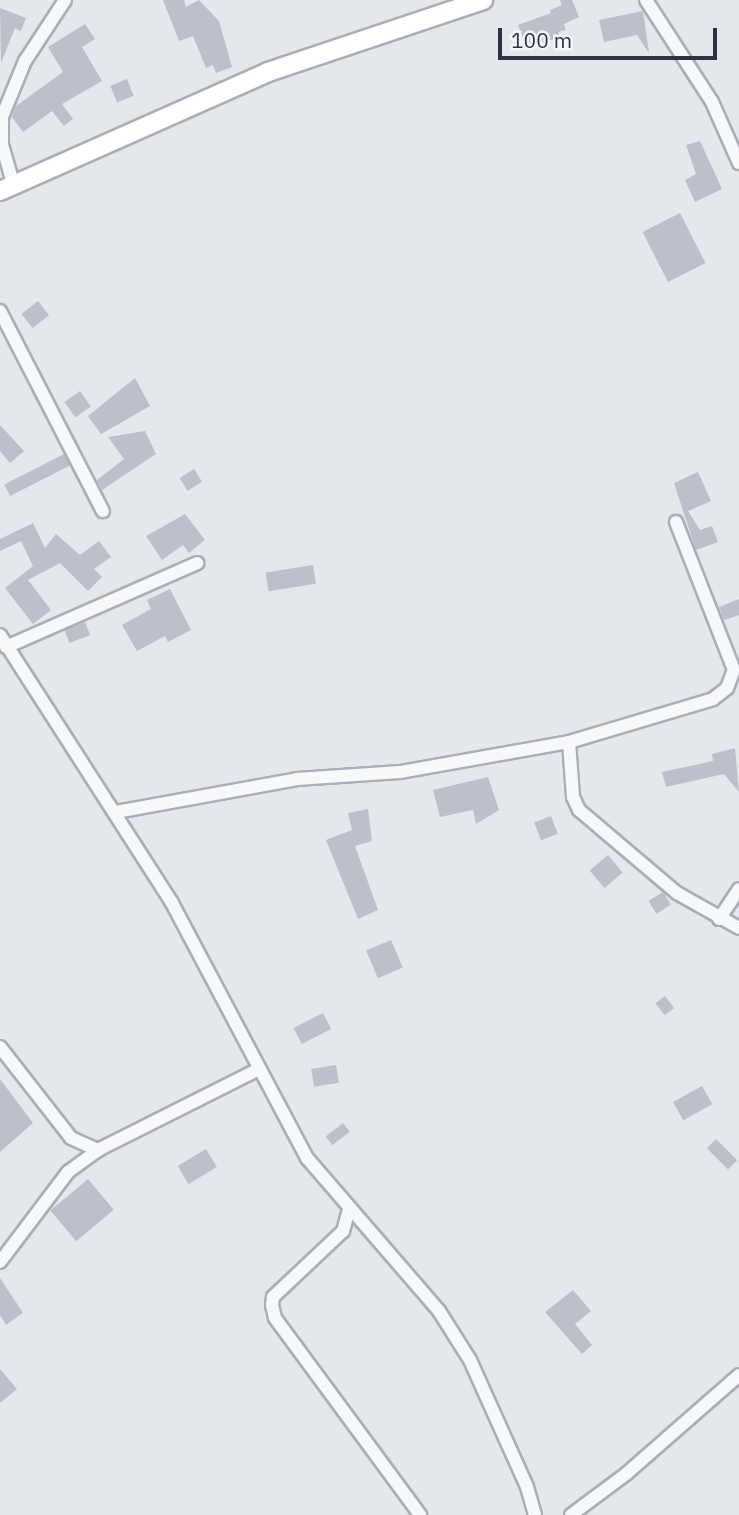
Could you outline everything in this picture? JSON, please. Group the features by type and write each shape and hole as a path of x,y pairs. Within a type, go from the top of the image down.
{"main road":[{"path":"6,187 268,72 484,0"}],"street":[{"path":"6,187 2,117 15,81 65,0"},
{"path":"646,0 712,102 739,163"},
{"path":"0,76 15,81"},
{"path":"0,311 56,428 103,511"},
{"path":"117,812 296,779 400,772 569,742 713,699 733,680 734,670 676,522"},
{"path":"197,563 3,641 117,812 172,902 257,1070 307,1157 439,1311 470,1360 527,1487 535,1515"},
{"path":"569,742 573,797 579,810 677,893 739,928"},
{"path":"719,919 739,889"},
{"path":"0,1047 71,1138 98,1150"},
{"path":"0,1262 51,1191 98,1150 257,1070"},
{"path":"349,1209 343,1231 272,1297 275,1318 420,1515"},
{"path":"571,1515 626,1474 739,1375"}],"building":[{"path":"163,0 184,0 186,7 199,0 219,21 232,67 216,73 213,65 206,68 193,36 179,41"},
{"path":"560,0 572,0 579,17 564,24 566,30 558,32 560,37 527,48 518,25 551,13 550,10 562,5"},
{"path":"0,8 26,18 21,31 15,28 1,63"},
{"path":"643,11 649,53 637,35 604,42 599,20"},
{"path":"85,24 95,39 82,47 102,81 62,104 73,119 64,126 52,111 23,132 12,117 16,106 63,72 48,47"},
{"path":"127,79 134,96 117,102 110,86"},
{"path":"700,141 722,189 695,202 685,180 696,174 686,145"},
{"path":"680,213 705,263 668,282 643,232"},
{"path":"38,301 49,315 33,328 21,314"},
{"path":"135,378 150,406 101,434 88,416"},
{"path":"80,391 91,407 75,417 64,402"},
{"path":"0,425 24,451 10,463 0,451"},
{"path":"145,431 156,454 102,490 97,480 124,459 108,437"},
{"path":"64,454 70,466 10,496 4,484"},
{"path":"194,469 202,482 188,491 180,478"},
{"path":"698,472 711,501 688,511 700,530 712,526 718,542 696,550 674,483"},
{"path":"185,514 205,540 189,553 183,545 162,560 146,536"},
{"path":"33,523 45,548 56,534 80,555 99,541 111,557 94,569 102,577 88,591 60,563 28,580 51,610 33,624 5,588 33,566 21,541 0,551 0,539"},
{"path":"313,565 316,584 269,591 266,573"},
{"path":"170,589 191,630 168,642 165,636 137,651 122,625 151,609 147,600"},
{"path":"739,599 739,615 724,620 719,607"},
{"path":"85,622 90,635 69,643 64,630"},
{"path":"735,748 739,792 724,774 666,787 662,772 713,761 712,754"},
{"path":"488,777 499,810 476,824 473,810 440,817 433,790"},
{"path":"368,809 372,841 355,846 378,910 358,919 326,840 352,830 348,813"},
{"path":"551,816 558,834 541,840 534,822"},
{"path":"608,855 623,873 604,888 590,870"},
{"path":"663,892 671,905 657,914 649,901"},
{"path":"391,940 403,968 378,978 366,951"},
{"path":"665,996 674,1008 664,1015 655,1003"},
{"path":"323,1013 331,1029 302,1044 294,1028"},
{"path":"336,1065 339,1083 314,1087 311,1069"},
{"path":"0,1079 33,1123 0,1152"},
{"path":"702,1086 712,1104 683,1120 673,1102"},
{"path":"343,1123 350,1132 332,1145 326,1137"},
{"path":"716,1139 737,1160 728,1169 707,1148"},
{"path":"206,1149 217,1167 189,1184 178,1166"},
{"path":"88,1179 114,1210 76,1241 50,1210"},
{"path":"0,1278 23,1313 6,1325 0,1315"},
{"path":"573,1290 591,1311 575,1324 592,1345 582,1354 545,1312"},
{"path":"0,1369 17,1389 0,1403"}]}
